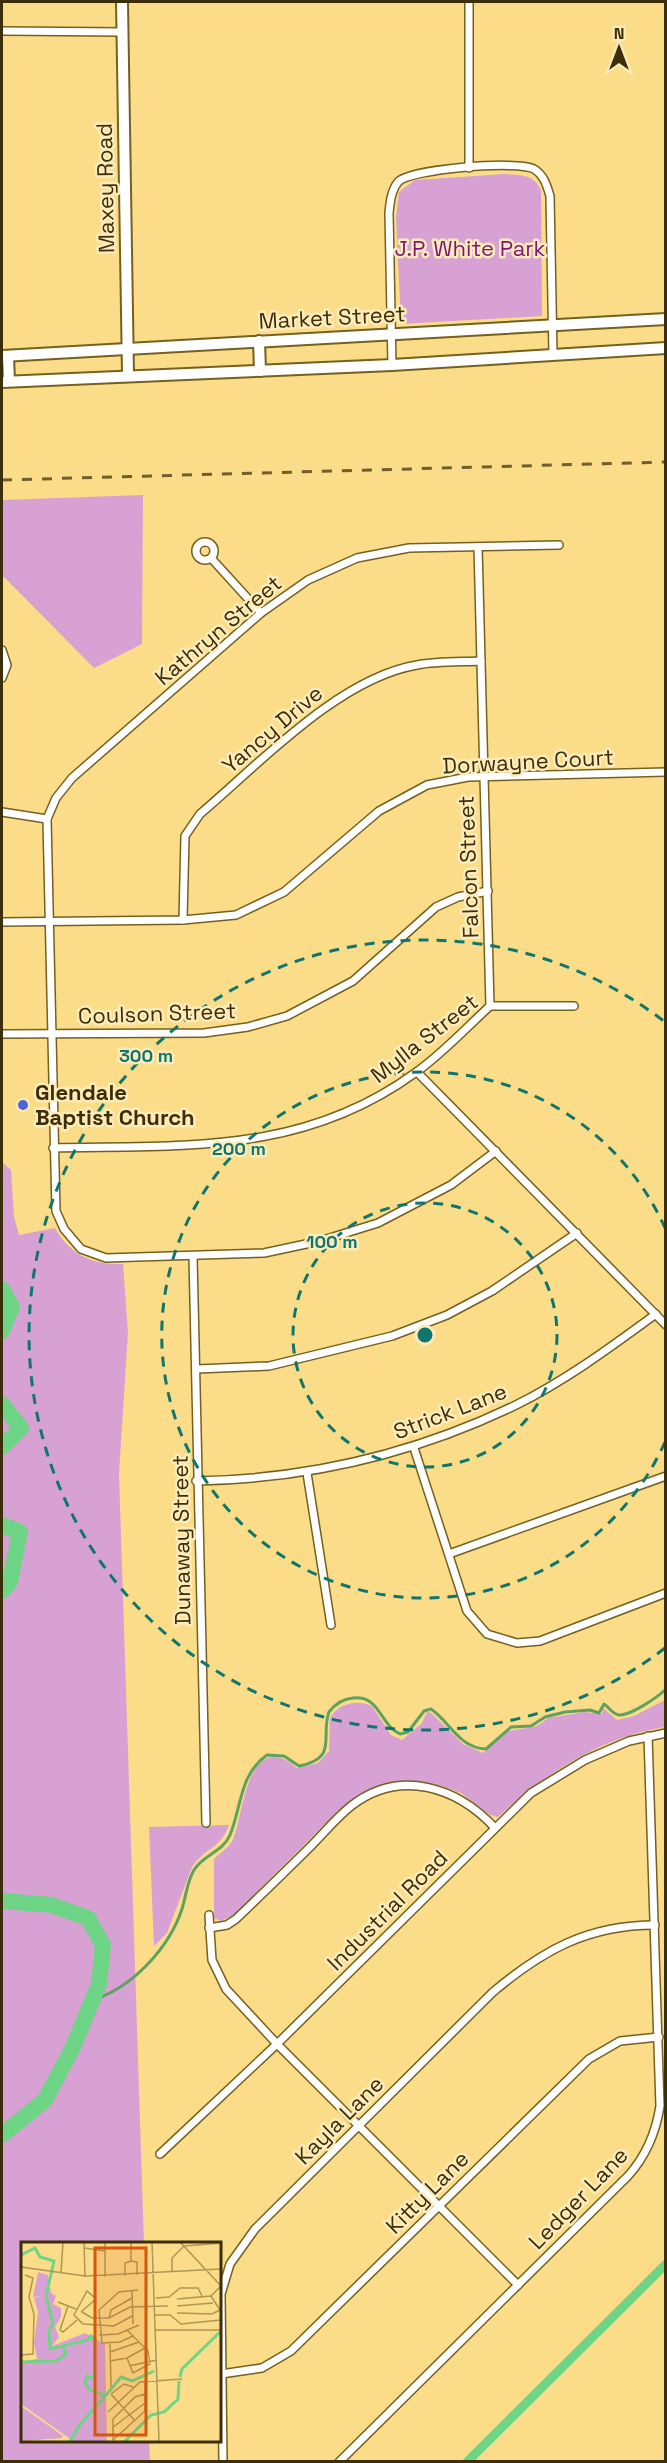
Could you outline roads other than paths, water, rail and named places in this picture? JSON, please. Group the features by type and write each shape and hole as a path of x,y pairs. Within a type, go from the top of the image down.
{"main road":[{"name":"Maxey Road","path":"122,2 128,374"},
{"name":"Market Street","path":"5,356 666,319"},
{"path":"259,341 261,371"},
{"path":"5,356 5,381 128,374 392,365 666,348"}],"street":[{"path":"469,2 469,168"},
{"path":"2,31 122,32"},
{"path":"392,365 389,213 393,191 403,178 413,174 469,168 525,167 534,170 546,182 550,196 553,354"},
{"name":"Kathryn Street","path":"193,1257 106,1258 81,1249 64,1229 56,1212 47,819 56,798 72,778 261,614 308,580 357,558 409,548 559,545"},
{"name":"Falcon Street","path":"478,547 490,1006"},
{"path":"211,558 261,614"},
{"path":"2,650 7,665 2,678"},
{"name":"Yancy Drive","path":"183,920 185,836 200,814 337,697 377,678 416,665 481,661"},
{"name":"Dorwayne Court","path":"2,922 183,920 236,915 284,892 379,811 427,785 483,777 666,772"},
{"path":"2,812 47,819"},
{"name":"Coulson Street","path":"2,1034 204,1033 248,1028 287,1016 353,981 436,907 458,897 488,891"},
{"name":"Mylla Street","path":"53,1148 219,1144 284,1134 315,1125 357,1108 417,1072 490,1006 574,1006"},
{"path":"417,1072 666,1325"},
{"path":"193,1257 264,1253 320,1241 378,1223 451,1185 496,1151"},
{"path":"197,1369 268,1366 392,1336 447,1314 492,1291 577,1233"},
{"name":"Dunaway Street","path":"193,1257 197,1369 196,1481 206,1823"},
{"name":"Strick Lane","path":"196,1481 244,1480 307,1473 414,1448 515,1406 580,1369 656,1314"},
{"path":"414,1448 467,1611 487,1634 508,1642 540,1641 666,1593"},
{"path":"307,1473 331,1625"},
{"path":"449,1554 666,1476"},
{"name":"Industrial Road","path":"159,2154 277,2044 531,1793 552,1778 585,1760 648,1736 666,1733"},
{"name":"Ledger Lane","path":"339,2462 628,2176 642,2158 658,2121 659,2037 648,1736"},
{"path":"209,1928 227,1925 236,1919 351,1806 378,1792 404,1786 443,1790 477,1809 495,1828"},
{"path":"209,1915 209,1944 218,1975 226,1989 277,2044 518,2285"},
{"name":"Kayla Lane","path":"223,2462 221,2294 233,2258 255,2229 493,1992 524,1966 562,1943 615,1928 655,1925"},
{"name":"Kitty Lane","path":"221,2374 262,2368 291,2351 589,2059 620,2041 659,2037"}],"waterway":[{"path":"2,1289 12,1307 2,1331"},
{"path":"2,1404 21,1428 2,1447"},
{"path":"2,1525 20,1532 10,1582 2,1591"},
{"path":"93,2000 122,1986 159,1952 176,1924 194,1870 220,1848 230,1835 246,1781 258,1763 267,1755 284,1756 299,1766 319,1758 326,1745 329,1712 339,1702 353,1698 369,1701 393,1730 400,1734 408,1732 424,1711 431,1709 462,1739 477,1748 486,1749 511,1727 531,1726 545,1717 565,1712 590,1710 599,1713 604,1704 614,1713 624,1714 644,1705 666,1689"},
{"path":"2,1901 51,1905 88,1918 103,1945 99,1984 73,2047 45,2100 2,2135"},
{"path":"467,2462 666,2264"}],"railway":[{"path":"2,480 666,462"}],"place":[{"name":"Glendale Baptist Church","path":"23,1105"}],"park label":[{"name":"J.P. White Park","path":"470,248"}]}
